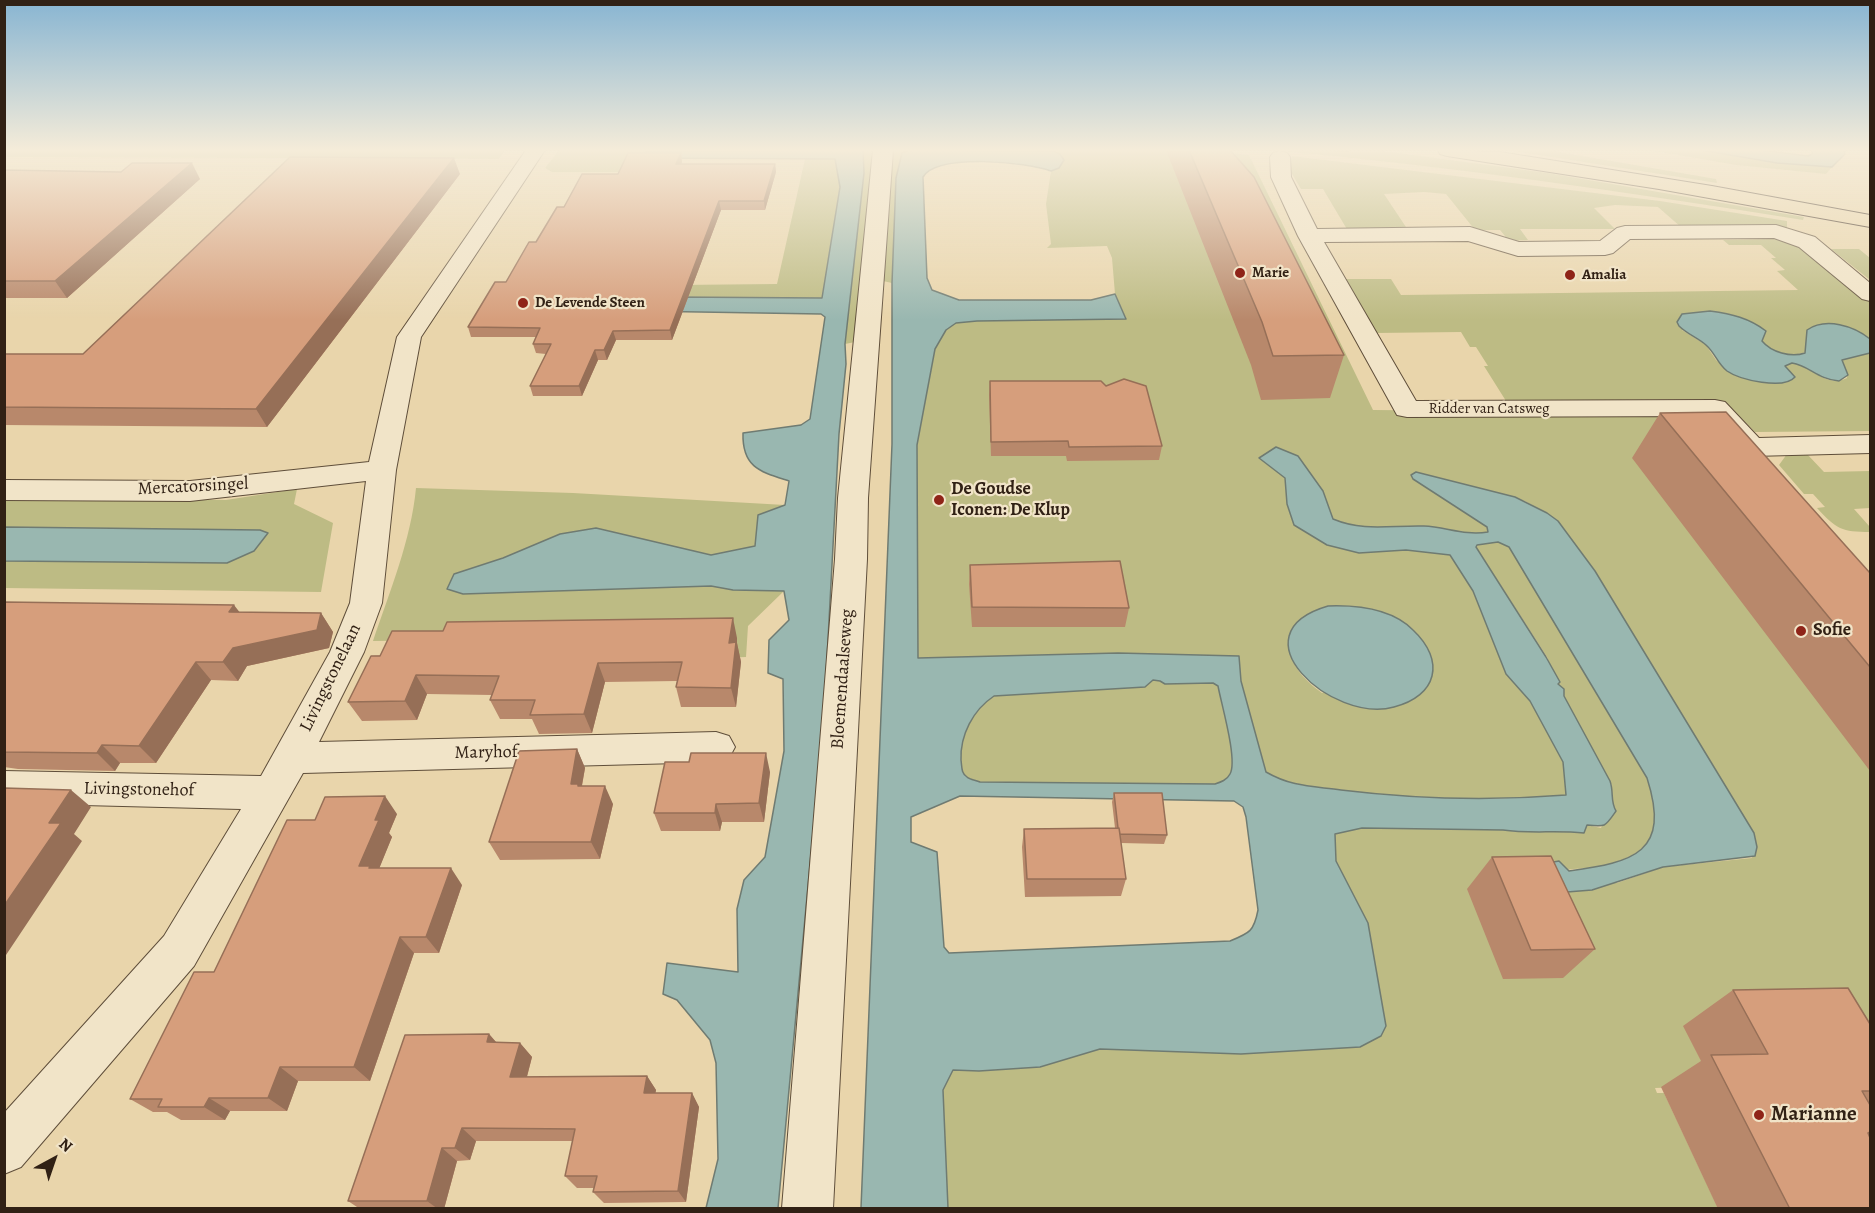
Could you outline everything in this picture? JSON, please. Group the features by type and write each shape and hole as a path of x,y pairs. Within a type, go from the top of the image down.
{"main road":[{"path":"1803,207 1870,221"}],"street":[{"name":"Livingstonelaan","path":"4,1150 179,951 292,758 347,652 366,603 382,470 409,338 498,207"},
{"name":"Bloemendaalseweg","path":"807,1209 853,498 877,207"},
{"name":"Ridder van Catsweg","path":"1295,207 1309,236 1407,409 1715,408 1775,472"},
{"path":"1309,236 1470,234 1518,249 1605,248 1625,233 1776,231 1807,242 1870,294"},
{"path":"1753,447 1870,444"},
{"name":"Mercatorsingel","path":"4,489 190,491 382,470"},
{"name":"Maryhof","path":"292,758 716,747"},
{"name":"Livingstonehof","path":"4,787 273,793"}],"shaded area":[{"path":"794,207 837,207 822,298 672,297 676,285 777,284"},
{"path":"860,207 868,207 855,342 845,344"},
{"path":"886,207 895,207 892,283 883,281"},
{"path":"1046,207 1274,207 1373,410 1706,413 1870,595 1870,1052 1684,1026 1714,1086 1655,1088 1657,1093 1664,1093 1718,1208 948,1208 943,1090 953,1070 979,1071 1040,1067 1100,1049 1241,1054 1368,923 1336,861 1334,834 1362,828 1583,833 1587,825 1601,828 1612,804 1612,786 1557,684 1547,657 1476,547 1477,545 1498,541 1509,546 1647,778 1652,797 1654,827 1650,838 1642,848 1631,856 1616,862 1593,868 1566,870 1552,883 1617,883 1663,867 1752,858 1756,841 1754,833 1595,571 1558,521 1525,501 1413,479 1487,527 1488,532 1472,533 1424,526 1356,526 1333,520 1323,491 1298,456 1259,458 1285,478 1287,504 1359,553 1406,550 1450,555 1473,591 1506,674 1530,701 1563,762 1566,795 1454,798 1369,793 1294,783 1266,773 1241,681 1239,656 1118,653 917,658 917,445 935,349 946,330 956,323 977,321 1126,318 1115,294 1112,258 1107,246 1047,248 1051,244","holes":["1328,606 1355,607 1380,613 1404,624 1423,643 1322,693 1294,664 1288,640"]},
{"path":"1333,207 1392,207 1408,230 1348,231"},
{"path":"1456,207 1604,207 1594,208 1615,229 1520,229 1528,240 1509,241 1500,230 1475,230"},
{"path":"1650,207 1696,207 1787,221 1787,230 1682,228 1658,207"},
{"path":"1714,207 1744,207 1804,217 1803,220"},
{"path":"1777,239 1801,246 1870,302 1870,339 1847,327 1820,324 1808,340 1805,352 1788,354 1765,345 1761,341 1766,331 1753,323 1733,315 1710,311 1682,330 1706,345 1716,360 1739,377 1772,383 1794,379 1785,366 1792,363 1832,380 1847,378 1842,360 1870,353 1870,431 1755,432 1731,410 1701,399 1506,401 1484,366 1488,366 1476,347 1470,347 1461,332 1375,333 1344,279 1391,279 1401,295 1798,290 1777,271 1785,270 1771,258 1776,258 1761,245 1729,245 1723,240"},
{"path":"1831,249 1859,249 1870,258 1870,280"},
{"path":"1787,454 1807,454 1824,472 1870,471 1870,508 1854,509 1870,527 1870,532 1846,530 1829,521 1817,508 1825,507 1813,494 1804,494 1779,465"},
{"path":"416,488 573,493 785,505 755,546 712,555 687,550 503,558 454,574 463,594 711,586 733,590 784,591 748,626 746,657 690,659 692,638 373,641 405,546"},
{"path":"297,489 294,504 333,523 321,592 5,588 5,561 227,563 260,530 5,527 5,498 226,500"},
{"path":"1153,680 1165,684 1213,683 1218,686 1232,757 1230,774 1222,782 1215,784 980,782 967,777 963,772 961,751 965,732 980,708 994,696 1145,687"}],"water":[{"path":"837,207 860,207 845,344 846,364 839,434 824,714 778,1208 706,1208 718,1159 716,1063 710,1040 677,1000 663,994 667,963 738,972 737,909 744,880 765,857 784,751 783,679 768,673 769,640 789,620 784,591 733,590 711,586 463,594 447,589 454,574 503,558 560,534 596,528 711,555 755,546 758,515 785,505 789,481 755,467 746,454 743,433 801,425 810,419 825,317 821,314 639,311 672,297 822,298"},
{"path":"895,207 924,207 927,278 932,290 959,300 1091,300 1115,294 1126,319 977,321 956,323 946,330 935,349 917,445 918,658 1118,653 1239,656 1241,681 1266,772 1275,777 1311,787 1397,795 1481,798 1566,795 1563,762 1530,701 1506,674 1473,591 1450,555 1406,550 1359,553 1327,545 1294,525 1287,504 1285,478 1259,458 1276,447 1298,456 1323,491 1333,519 1344,523 1367,527 1424,526 1471,533 1488,532 1487,527 1413,479 1411,475 1416,472 1515,497 1558,521 1595,571 1754,833 1757,847 1755,856 1663,867 1592,890 1567,892 1542,864 1559,861 1569,871 1612,863 1629,857 1641,849 1650,838 1654,823 1653,803 1647,778 1509,547 1498,542 1477,545 1476,547 1546,657 1560,682 1558,684 1564,689 1564,696 1610,781 1616,811 1607,823 1602,826 1587,825 1584,833 1362,828 1335,834 1336,861 1368,923 1386,1026 1381,1036 1360,1047 1241,1054 1100,1049 1040,1067 979,1071 953,1070 943,1090 948,1208 861,1208 892,444 892,283","holes":["1153,680 1165,684 1213,683 1218,686 1232,757 1230,774 1222,782 1215,784 980,782 968,778 963,772 961,751 965,732 980,708 994,696 1145,687","960,796 1234,801 1243,807 1246,817 1258,910 1253,927 1247,933 1230,941 949,953 944,947 937,852 911,842 911,817"]},
{"path":"1710,311 1740,317 1760,327 1766,331 1762,341 1782,353 1794,355 1805,353 1807,330 1823,324 1831,324 1856,330 1870,339 1870,353 1842,360 1848,375 1839,381 1825,378 1792,363 1785,366 1795,377 1789,381 1772,383 1751,380 1727,371 1706,345 1682,329 1677,322 1682,314"},
{"path":"5,527 260,530 268,533 254,551 227,563 5,561"},
{"path":"1328,606 1350,606 1384,613 1395,617 1413,630 1430,654 1433,665 1428,686 1409,702 1394,707 1369,709 1344,702 1321,690 1302,673 1290,655 1289,636 1301,619"}],"building":[{"path":"4,207 141,207 55,281 4,281"},
{"path":"238,207 416,207 256,409 4,407 4,354 83,354"},
{"path":"557,207 717,207 670,330 613,331 604,350 595,350 579,386 530,386 551,344 533,344 540,328 468,327 495,282 506,282 529,242 536,242"},
{"path":"1213,207 1269,207 1344,355 1273,356 1262,322"},
{"path":"1124,379 1146,386 1162,446 1069,447 1068,441 991,442 990,381 1101,381 1106,386"},
{"path":"1726,412 1870,573 1870,667 1660,413"},
{"path":"1120,561 1129,608 972,607 970,565"},
{"path":"4,602 234,605 229,612 321,613 317,630 233,648 223,662 196,662 139,746 102,745 97,753 4,752"},
{"path":"733,618 729,643 736,642 731,688 676,687 682,662 598,663 584,714 530,715 535,700 490,700 499,676 416,675 405,701 348,702 371,656 380,656 392,631 443,631 447,622"},
{"path":"577,749 571,784 605,786 591,842 489,842 519,751"},
{"path":"691,753 766,753 759,803 716,804 715,813 654,813 665,762 689,762"},
{"path":"4,788 71,790 49,823 61,823 4,906"},
{"path":"1114,793 1162,793 1167,835 1120,834"},
{"path":"385,796 375,820 379,820 359,866 451,868 426,937 400,937 354,1067 280,1067 268,1098 209,1098 204,1107 158,1107 162,1099 130,1099 194,972 214,972 287,820 315,820 325,797"},
{"path":"1119,828 1126,879 1027,879 1024,829"},
{"path":"1551,856 1595,949 1531,950 1492,857"},
{"path":"1848,988 1870,1024 1870,1091 1862,1091 1870,1105 1870,1132 1868,1133 1870,1138 1870,1209 1790,1209 1711,1055 1768,1054 1733,990"},
{"path":"489,1034 487,1042 520,1043 510,1077 647,1076 644,1093 692,1093 678,1191 593,1192 597,1176 565,1176 575,1129 462,1128 455,1148 442,1148 427,1201 348,1201 405,1035"}],"place":[{"name":"Marie","path":"1240,273"},
{"name":"Amalia","path":"1570,275"},
{"name":"De Levende Steen","path":"523,303"},
{"name":"De Goudse Iconen: De Klup","path":"939,500"},
{"name":"Sofie","path":"1801,631"},
{"name":"Marianne","path":"1759,1115"}]}
